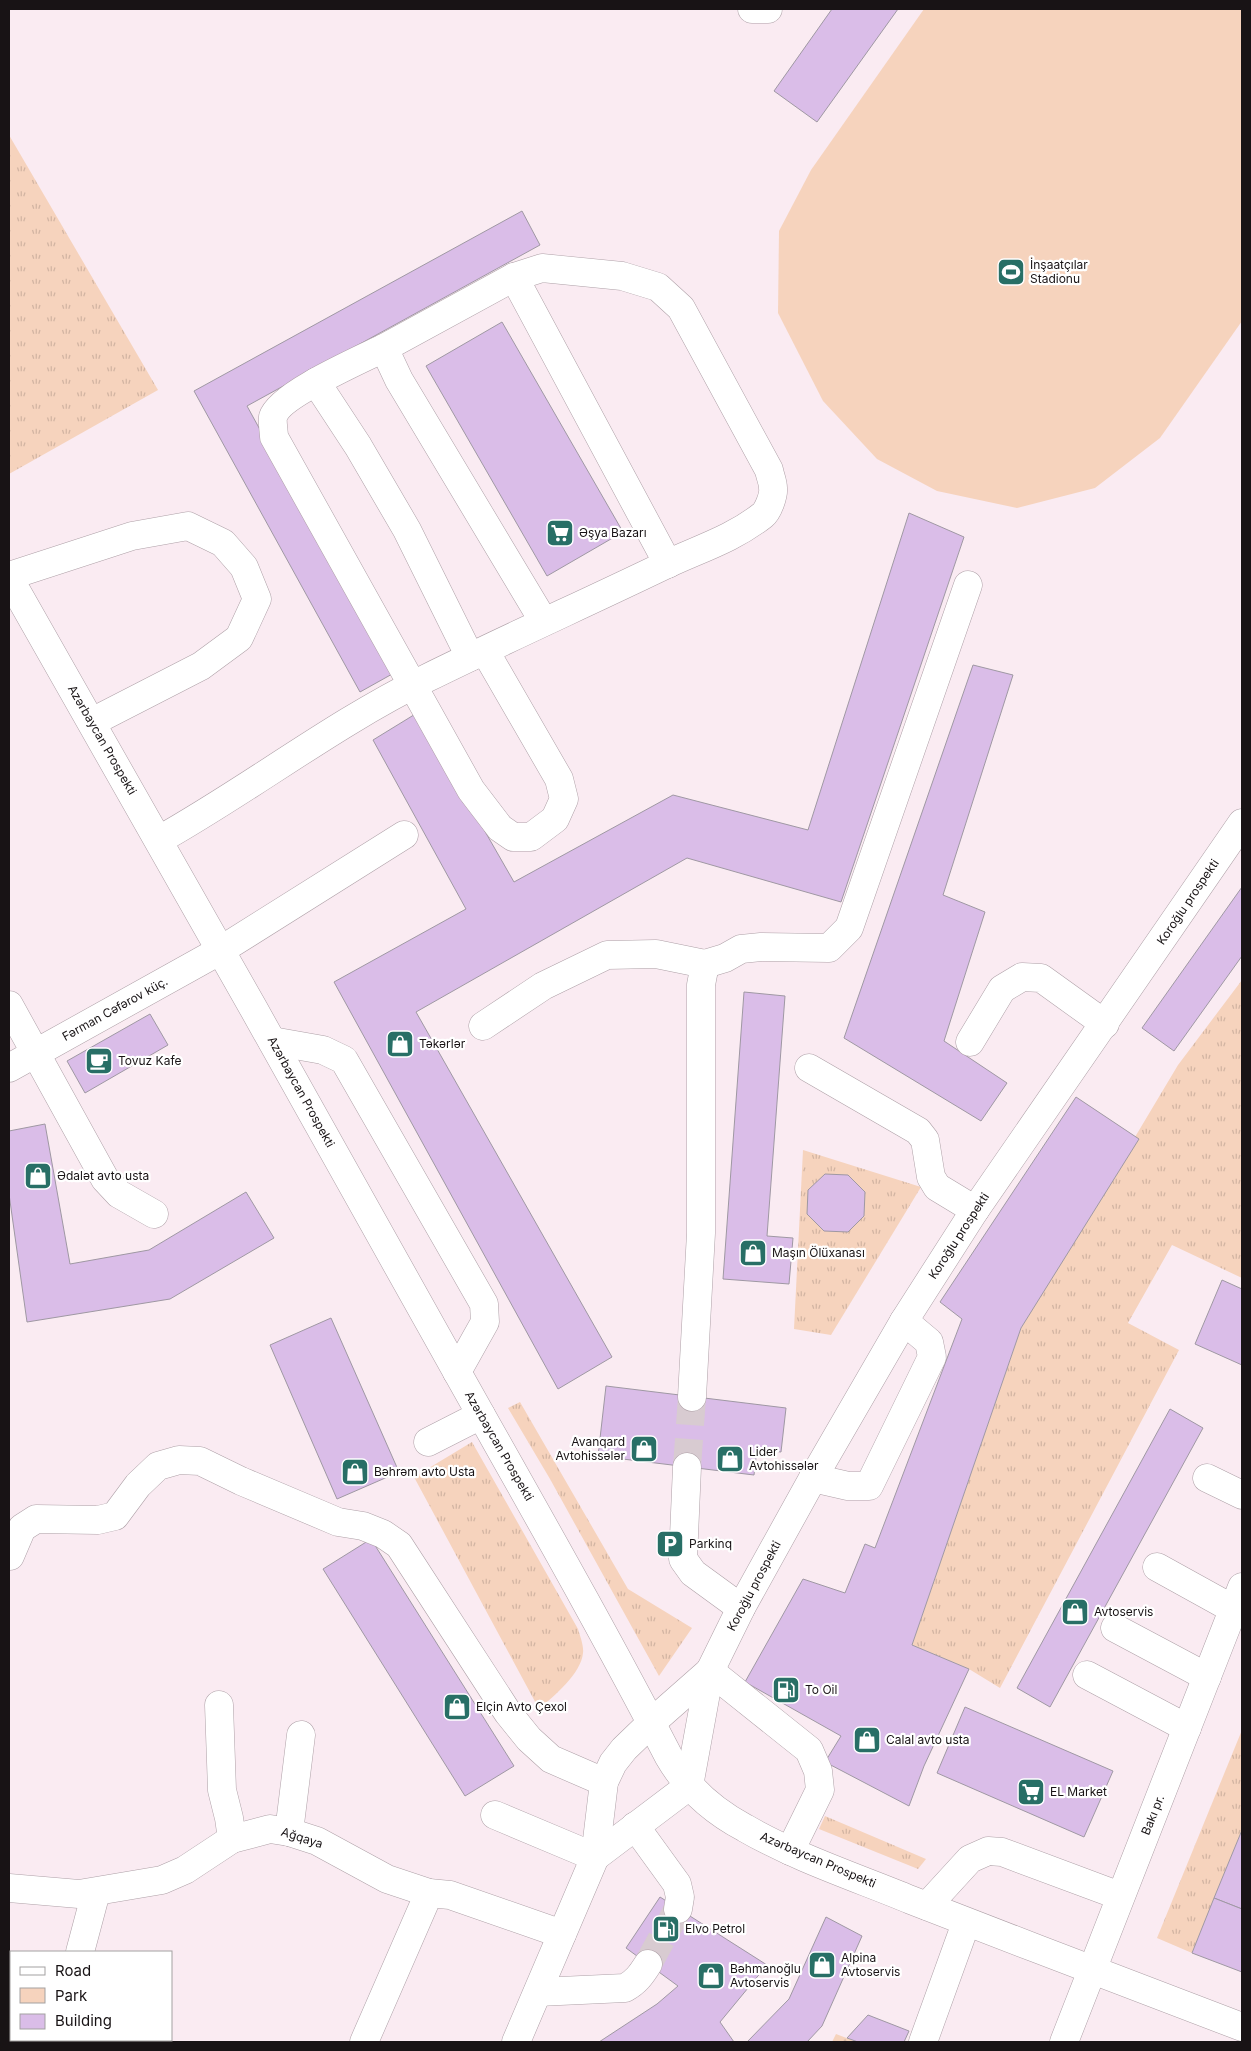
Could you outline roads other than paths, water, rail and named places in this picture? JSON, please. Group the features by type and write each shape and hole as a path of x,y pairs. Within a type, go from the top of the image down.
{"street":[{"path":"752,9 768,9"},
{"path":"159,840 368,710 412,686 477,654 544,622 668,564 731,537 765,514 774,490 769,470 681,308 658,287 622,276 542,268 514,277 384,348 316,382 283,403 274,417 274,437 412,686 472,790 500,828 513,837 531,837 555,819 564,799 559,780 477,654 408,530 358,446 316,382"},
{"path":"514,277 668,564"},
{"path":"384,348 399,380 544,622"},
{"path":"9,577 132,536 188,526 222,543 244,567 257,599 239,638 202,666 92,722"},
{"name":"Azərbaycan Prospekti","path":"9,577 565,1562 679,1774 689,1786 730,1820 790,1851 966,1923 1242,2027"},
{"path":"483,1026 543,986 607,955 656,954 705,964 725,958 742,949 829,948 849,928 968,585"},
{"name":"Koroğlu prospekti","path":"710,1671 741,1608 812,1478 904,1322 975,1210 1242,823"},
{"name":"Fərman Cəfərov küç.","path":"9,1068 221,950 404,835"},
{"path":"692,1397 702,1233 700,985 705,964"},
{"path":"970,1042 1002,989 1022,977 1041,978 1105,1024"},
{"path":"9,1006 105,1180 119,1194 154,1214"},
{"path":"272,1040 323,1050 344,1060 484,1304 485,1322 457,1372"},
{"path":"809,1068 918,1131 925,1140 931,1177 936,1187 975,1210"},
{"path":"812,1478 848,1486 869,1486 932,1357 930,1342 904,1322"},
{"path":"428,1442 481,1415"},
{"path":"10,1556 22,1528 36,1519 98,1520 115,1516 138,1485 158,1466 179,1460 200,1461 241,1481 338,1522 363,1526 384,1534 400,1545 508,1713 529,1739 551,1759 604,1782"},
{"path":"687,1467 683,1559 693,1573 741,1608"},
{"path":"1207,1478 1242,1495"},
{"path":"1157,1567 1238,1598"},
{"name":"Bakı pr.","path":"1064,2042 1238,1598"},
{"path":"1115,1628 1207,1677"},
{"path":"516,2042 595,1856 604,1782 624,1749 710,1671"},
{"path":"595,1856 689,1786 710,1671"},
{"path":"710,1671 808,1750 818,1771 820,1790 790,1851"},
{"path":"1087,1675 1187,1728"},
{"path":"219,1705 222,1790 230,1818 232,1839"},
{"path":"288,1832 301,1735"},
{"path":"495,1815 595,1856"},
{"path":"635,1826 677,1884 680,1897 678,1909"},
{"name":"Ağqaya","path":"9,1888 79,1894 162,1880 185,1870 232,1839 270,1829 288,1832 317,1841 388,1879 429,1893 450,1896 562,1934"},
{"path":"927,1906 970,1859 988,1851 1002,1852 1120,1896"},
{"path":"80,1951 96,1892"},
{"path":"364,2042 429,1893"},
{"path":"923,2042 966,1923"},
{"path":"538,1992 624,1988 634,1983 648,1964"}],"tunnel":[{"path":"687,1467 692,1397"},
{"path":"648,1964 678,1909"}],"place":[{"name":"İnşaatçılar Stadionu","path":"1011,272"},
{"name":"Əşya Bazarı","path":"560,533"},
{"name":"Təkərlər","path":"400,1044"},
{"name":"Tovuz Kafe","path":"99,1061"},
{"name":"Ədalət avto usta","path":"38,1176"},
{"name":"Maşın Ölüxanası","path":"753,1253"},
{"name":"Avanqard Avtohissələr","path":"644,1449"},
{"name":"Lider Avtohissələr","path":"730,1459"},
{"name":"Bəhrəm avto Usta","path":"355,1472"},
{"name":"Parkinq","path":"670,1544"},
{"name":"Avtoservis","path":"1075,1612"},
{"name":"To Oil","path":"786,1690"},
{"name":"Elçin Avto Çexol","path":"457,1707"},
{"name":"Calal avto usta","path":"867,1740"},
{"name":"EL Market","path":"1031,1792"},
{"name":"Elvo Petrol","path":"666,1929"},
{"name":"Alpina Avtoservis","path":"822,1965"},
{"name":"Bəhmanoğlu Avtoservis","path":"711,1976"}]}
